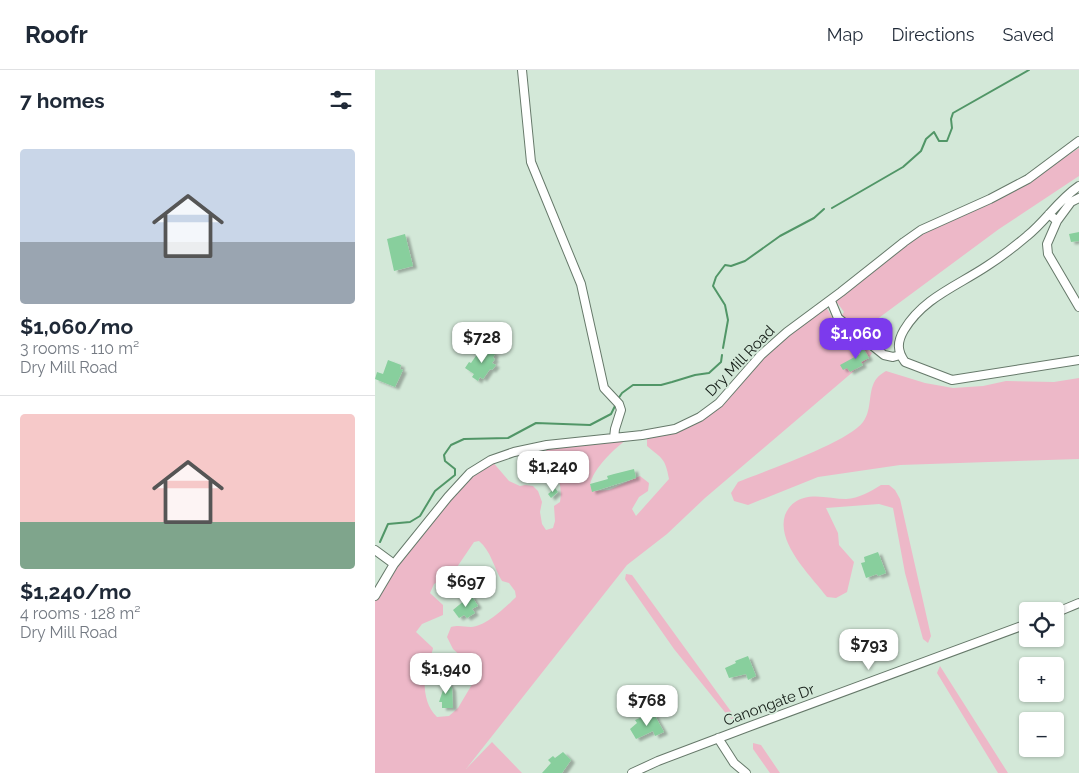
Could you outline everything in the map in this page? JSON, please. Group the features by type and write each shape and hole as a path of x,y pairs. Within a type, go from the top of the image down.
{"street":[{"path":"522,70 531,162 581,284 604,388 619,404 621,410 614,438"},
{"name":"Dry Mill Road","path":"375,596 395,564 454,491 470,474 491,460 514,452 547,446 642,435 675,428 700,418 719,403 761,355 787,332 831,301 921,230 990,199 1028,178 1079,141"},
{"path":"1079,186 1067,194 1028,236 986,266 942,291 918,310 901,334 898,348 905,362 953,380 1079,360"},
{"path":"1079,198 1071,202 1057,221 1047,244 1048,254 1079,308"},
{"path":"1049,214 1057,221"},
{"path":"831,301 838,318 864,339 884,354 893,357 900,355"},
{"path":"375,550 395,564"},
{"path":"1064,609 1079,603"},
{"name":"Canongate Dr","path":"632,773 653,762 1019,627"},
{"path":"718,738 734,763 746,773"}],"shaded area":[{"path":"1079,148 1079,176 999,229 853,337 872,353 868,359 705,498 667,534 627,565 466,769 492,742 522,773 375,773 375,596 394,564 470,473 491,460 509,481 520,486 533,486 538,491 542,502 540,512 542,524 546,530 553,528 555,521 554,506 560,502 561,494 557,473 544,446 631,436 600,465 590,485 594,491 609,490 640,476 649,483 648,491 639,497 632,509 636,516 669,479 662,459 647,446 647,434 675,429 719,403 761,355 825,305 836,324 844,312 836,301 906,244 938,225 988,205 1011,193","holes":["479,541 502,581 509,583 515,591 516,597 483,624 471,627 451,627 447,637 453,649 476,670 477,676 458,708 449,716 437,717 429,707 425,694 426,667 433,648 416,632 422,624 443,615 443,605 430,593 434,584 453,573 474,542"]},
{"path":"886,371 925,383 953,388 983,386 1006,381 1054,382 1079,378 1079,459 900,465 818,477 748,505 734,501 731,493 738,482 824,447 855,430 866,417 874,383"},
{"path":"881,485 889,485 895,490 900,499 931,636 928,643 923,639 905,573 893,508 879,504 826,508 838,533 839,545 854,562 847,592 836,598 827,597 804,569 790,548 786,537 785,515 788,509 798,500 814,496 846,499 864,494"},
{"path":"626,574 632,575 735,717 736,723 728,716 674,649 625,579"},
{"path":"940,666 1008,773 998,773 937,673"},
{"path":"753,743 761,745 780,773 770,773 753,749"}],"building":[{"path":"1079,232 1079,241 1071,242 1069,234"},
{"path":"405,234 413,266 394,271 387,239"},
{"path":"857,341 861,344 869,358 861,362 863,365 850,372 847,368 843,370 840,365 860,354"},
{"path":"486,348 495,354 493,358 495,359 492,363 496,365 492,370 490,369 483,379 480,377 478,381 472,377 474,374 465,368 480,350 483,352"},
{"path":"388,360 401,365 400,369 403,370 395,387 375,379 377,372 383,374"},
{"path":"634,469 636,478 592,492 590,484 608,479 607,476"},
{"path":"555,488 558,492 551,498 548,494"},
{"path":"878,552 886,573 866,578 861,563 865,562 864,557"},
{"path":"471,595 478,606 472,609 475,613 467,618 464,615 459,618 453,610"},
{"path":"748,656 756,676 748,680 746,674 729,678 725,668 736,663 735,661"},
{"path":"445,679 452,688 453,708 442,708 442,702 439,702 443,690 438,683"},
{"path":"654,714 664,732 655,736 653,731 636,739 630,729 637,723 635,720"},
{"path":"563,752 571,760 562,773 542,773 551,763 548,760 553,756 555,758"}],"waterway":[{"path":"832,208 903,167 921,151 926,139 934,132 939,141 947,141 952,128 951,119 953,113 1029,70"},
{"path":"723,348 728,320 725,305 713,286 716,277 725,265 731,266 745,261 780,236 814,218 824,209"},
{"path":"618,399 622,393 633,385 661,385 709,373 721,362 722,355"},
{"path":"380,542 388,524 410,522 420,516 435,491 455,475 455,469 445,461 444,455 451,445 464,439 508,438 536,423 590,425 611,414 615,406"}]}
